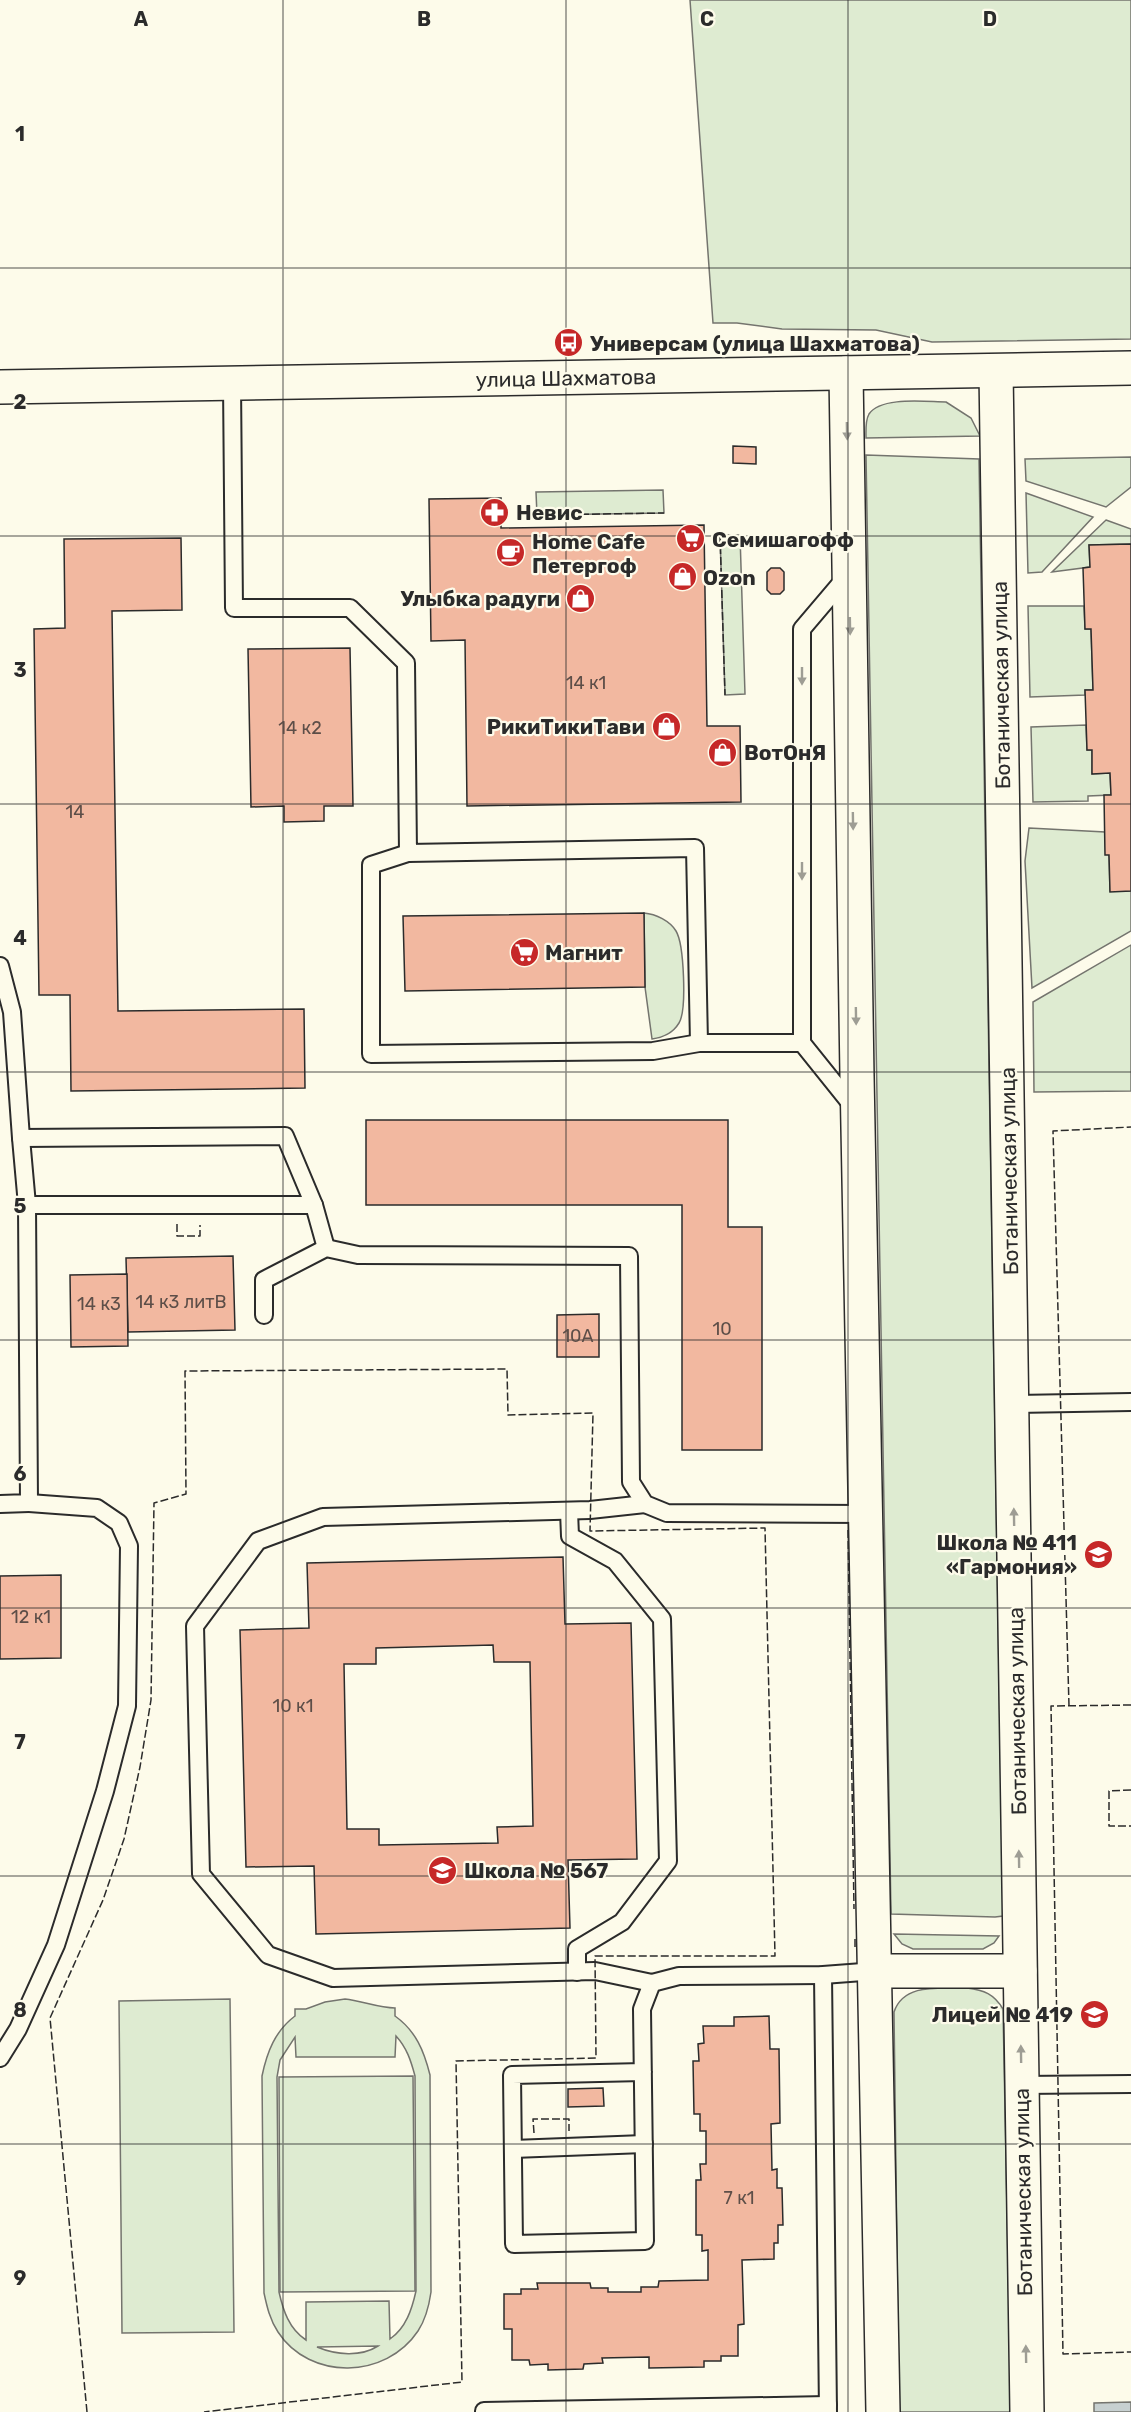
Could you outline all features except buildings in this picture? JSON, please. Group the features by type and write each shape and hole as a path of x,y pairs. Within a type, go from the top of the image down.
{"street":[{"name":"улица Шахматова","path":"0,387 1131,368"},
{"name":"Ботаническая улица","path":"996,371 1027,2412"},
{"path":"846,373 883,2412"},
{"path":"876,1971 1020,1971"}],"lane":[{"path":"232,383 234,608 350,608 406,663 408,854"},
{"path":"849,573 802,628 802,1043 858,1113"},
{"path":"699,1043 695,848 408,854 371,865 371,1054 653,1051 699,1043 802,1043"},
{"path":"0,966 12,1012 27,1205 29,1503"},
{"path":"21,1138 285,1136 314,1205 326,1248"},
{"path":"27,1205 314,1205"},
{"path":"264,1315 264,1280 326,1248 358,1255 629,1256 631,1482 645,1504"},
{"path":"1013,1404 1131,1402"},
{"path":"0,1504 29,1503 97,1508 119,1523 129,1546 127,1706 105,1791 56,1945 18,2029 0,2058"},
{"path":"866,1514 667,1513 645,1504 568,1511 323,1517 258,1541 195,1626 201,1874 268,1955 333,1978 595,1971 652,1983 679,1977 824,1975 876,1971"},
{"path":"568,1511 570,1536 615,1561 662,1619 668,1861 622,1922 577,1949 577,1972"},
{"path":"484,2411 828,2408 824,1975"},
{"path":"643,2072 512,2075 514,2244 645,2241 645,2144 642,2009 652,1983"},
{"path":"1021,2085 1131,2084"},
{"path":"513,2149 645,2144"}],"green space":[{"path":"690,0 1131,0 1131,339 932,342 876,330 782,329 737,323 713,323"},
{"path":"905,401 946,402 971,418 980,436 866,438 867,420 875,408"},
{"path":"866,455 979,459 1003,1916 995,1917 891,1914"},
{"path":"1131,457 1131,487 1106,507 1026,481 1025,459"},
{"path":"663,490 664,513 537,515 536,492"},
{"path":"1026,493 1093,517 1042,572 1028,573"},
{"path":"1106,520 1131,529 1131,544 1089,545 1090,567 1052,572"},
{"path":"720,535 740,535 745,694 725,695"},
{"path":"1028,606 1084,606 1085,629 1091,629 1093,690 1085,690 1085,695 1030,697"},
{"path":"1086,725 1087,750 1092,750 1092,774 1110,773 1111,795 1088,796 1088,801 1033,802 1031,727"},
{"path":"1029,828 1105,832 1109,855 1110,891 1131,891 1131,931 1032,988 1025,861"},
{"path":"644,913 662,919 673,927 679,938 683,962 684,992 679,1023 674,1030 652,1039 645,987"},
{"path":"1131,945 1131,1091 1034,1092 1033,1002"},
{"path":"894,1934 999,1936 994,1943 983,1949 913,1949 902,1944"},
{"path":"935,1988 967,1988 988,1994 1003,2009 1011,2412 899,2412 894,2012 899,2002 915,1991"},
{"path":"230,1999 234,2332 122,2333 119,2001"},
{"path":"345,1999 395,2008 395,2016 418,2042 430,2075 431,2292 427,2312 418,2331 404,2347 387,2358 368,2365 348,2368 328,2366 309,2359 292,2348 273,2323 264,2293 262,2076 273,2043 282,2028 295,2016 295,2009 306,2009 325,2002","holes":["396,2036 408,2055 415,2076 416,2291 412,2305 404,2324 390,2339 389,2301 306,2302 306,2340 291,2325 279,2292 277,2077 280,2060 295,2037 296,2057 395,2057","378,2346 364,2352 348,2354 317,2347"]},
{"path":"413,2076 415,2291 280,2292 279,2077"}],"shaded area":[{"path":"1131,2402 1131,2412 1094,2412 1094,2403"}],"fence":[{"path":"537,515 664,513"},
{"path":"720,535 725,695"},
{"path":"1069,1706 1053,1131 1131,1127"},
{"path":"177,1224 177,1236 200,1236 200,1225"},
{"path":"87,2412 50,2018 103,1900 124,1839 140,1767 151,1700 154,1503 186,1494 185,1371 507,1369 508,1415 593,1413 590,1531 765,1528 775,1956 595,1956 596,2058 456,2061 462,2382 204,2412"},
{"path":"848,1530 854,1909"},
{"path":"1131,1705 1051,1706 1063,2354 1131,2352"},
{"path":"1131,1790 1109,1791 1109,1826 1131,1826"},
{"path":"855,1939 855,1949"},
{"path":"534,2133 533,2119 569,2119 569,2131"}],"place":[{"name":"Универсам (улица Шахматова)","path":"569,343"},
{"name":"Невис","path":"495,512"},
{"name":"Семишагофф","path":"691,539"},
{"name":"Home Cafe Петергоф","path":"511,553"},
{"name":"Ozon","path":"682,577"},
{"name":"Улыбка радуги","path":"581,598"},
{"name":"РикиТикиТави","path":"666,726"},
{"name":"ВотОнЯ","path":"723,752"},
{"name":"Магнит","path":"524,952"},
{"name":"Школа № 411 «Гармония»","path":"1098,1554"},
{"name":"Школа № 567","path":"443,1870"},
{"name":"Лицей № 419","path":"1094,2014"}]}
